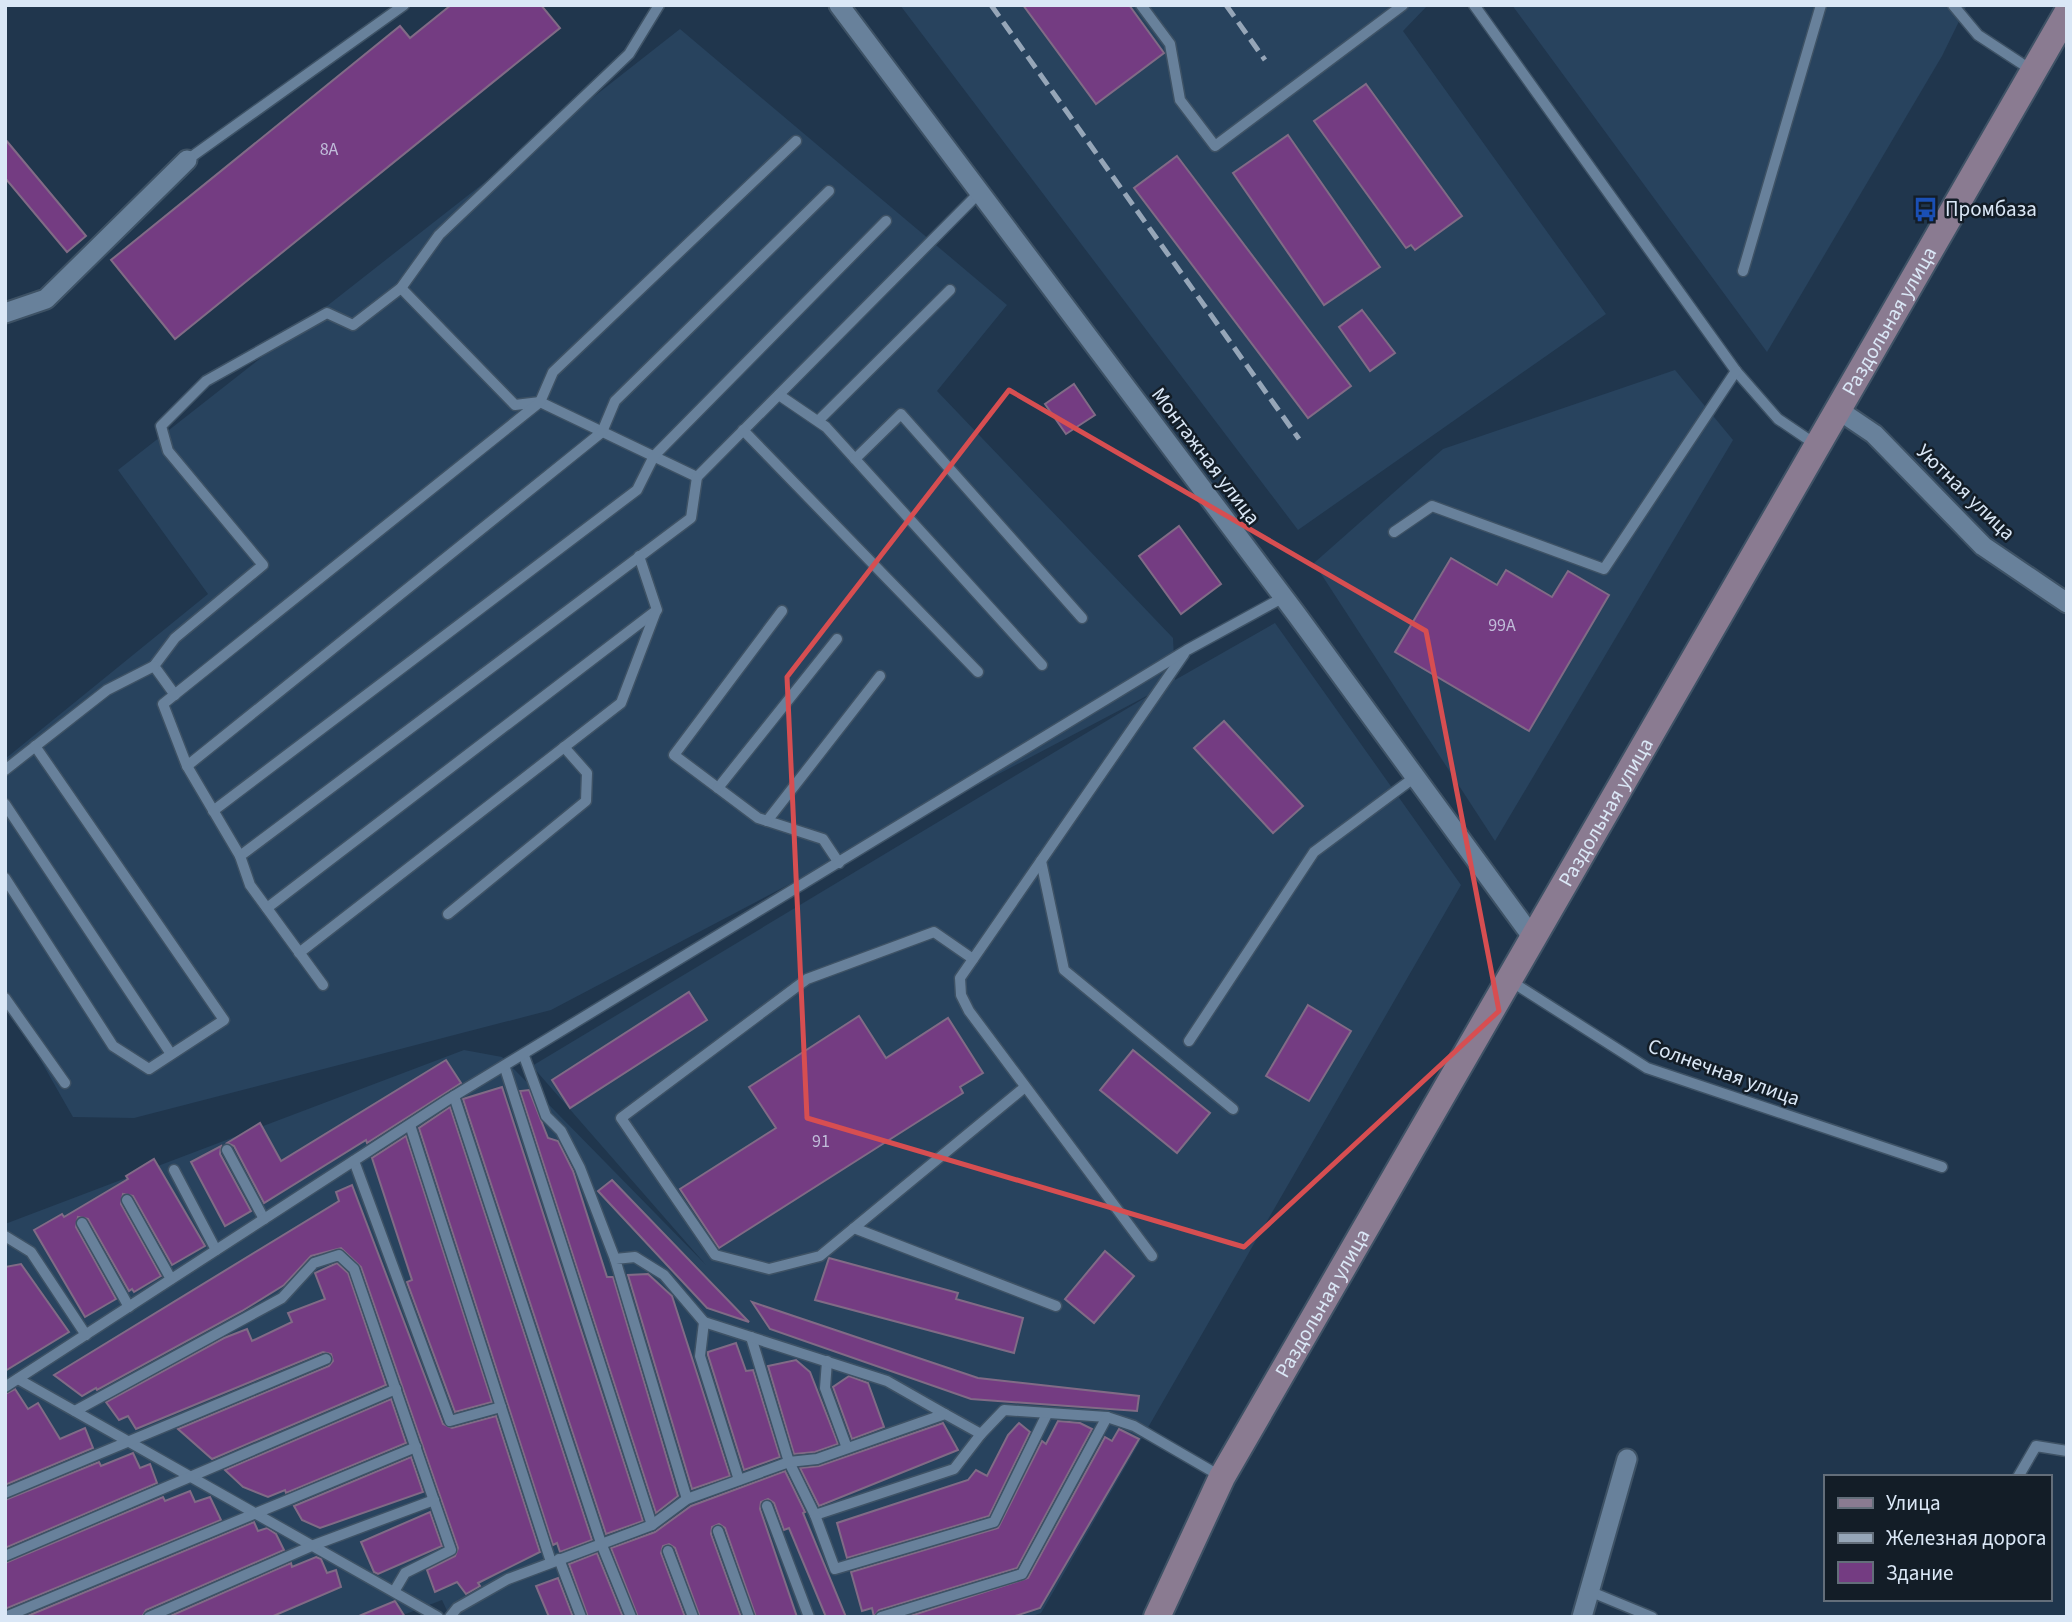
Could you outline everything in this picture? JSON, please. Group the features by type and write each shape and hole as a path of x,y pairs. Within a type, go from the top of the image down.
{"main road":[{"name":"Раздольная улица","path":"1157,1617 1222,1477 2067,13"}],"street":[{"name":"Монтажная улица","path":"839,5 1284,597 1532,938"},
{"path":"5,313 46,299 187,160"},
{"name":"Уютная улица","path":"1837,409 1874,434 1983,546 2067,603"},
{"path":"1581,1617 1627,1459"}],"lane":[{"path":"187,160 404,5"},
{"path":"5,769 107,690 154,666 175,638 263,565 168,451 161,426 206,381 327,313 353,325 401,288 439,235 629,54 659,5"},
{"path":"1141,5 1170,44 1180,100 1214,146 1403,5"},
{"path":"1474,5 1736,371 1778,419 1816,445"},
{"path":"1744,271 1821,5"},
{"path":"1953,5 1978,35 2033,71"},
{"path":"323,985 250,886 240,856 187,766 163,704 540,402 553,372 796,141"},
{"path":"187,766 602,432 615,401 829,191"},
{"path":"240,856 691,518 697,477 980,192"},
{"path":"213,811 637,490 654,456 886,221"},
{"path":"401,288 515,405 540,402 697,477"},
{"path":"818,421 950,290"},
{"path":"1394,532 1432,506 1604,569 1736,371"},
{"path":"779,394 818,421 855,459 1042,665"},
{"path":"855,459 901,414 1082,618"},
{"path":"743,430 978,672"},
{"path":"299,953 621,703 657,610 639,556"},
{"path":"5,1387 454,1096 505,1068 1187,650 1284,597"},
{"path":"267,908 657,610"},
{"path":"782,611 674,755 767,821 823,839 839,863"},
{"path":"719,788 837,639"},
{"path":"1152,1256 969,1011 961,995 960,978 1187,650"},
{"path":"154,666 175,695"},
{"path":"767,821 880,676"},
{"path":"5,878 113,1046 149,1069 224,1020 35,746"},
{"path":"448,914 586,801 587,773 564,747"},
{"path":"1189,1041 1314,852 1415,777"},
{"path":"5,804 171,1054"},
{"path":"1041,861 1064,970 1234,1109"},
{"path":"973,959 934,932 807,979 621,1118 715,1255 769,1269 820,1256 1026,1087"},
{"name":"Солнечная улица","path":"1508,980 1647,1068 1942,1167"},
{"path":"5,998 65,1083"},
{"path":"524,1056 546,1116 561,1131 580,1168 615,1259 687,1499"},
{"path":"505,1068 652,1525"},
{"path":"454,1096 601,1543 631,1617"},
{"path":"410,1125 501,1407 555,1561 581,1617"},
{"path":"227,1150 264,1219"},
{"path":"354,1161 450,1421 501,1407"},
{"path":"174,1170 216,1250"},
{"path":"127,1199 172,1279"},
{"path":"82,1223 129,1307"},
{"path":"854,1228 1056,1306"},
{"path":"5,1236 31,1252 86,1335"},
{"path":"75,1411 282,1297 314,1264 339,1255 354,1269 451,1550 405,1573 395,1590"},
{"path":"615,1259 635,1257 664,1275 704,1322 887,1381 981,1434"},
{"path":"704,1322 701,1356 739,1480"},
{"path":"751,1337 789,1462 835,1569 995,1522 1047,1414"},
{"path":"5,1493 132,1443 326,1359"},
{"path":"827,1362 825,1388 847,1448"},
{"path":"19,1379 395,1590 438,1617"},
{"path":"5,1556 396,1389"},
{"path":"814,1515 954,1469 1004,1410 1107,1417 1134,1426 1222,1477"},
{"path":"450,1617 457,1608 508,1579 652,1525 687,1499 789,1462 817,1459 945,1414"},
{"path":"881,1617 1022,1574 1107,1417"},
{"path":"2019,1475 2036,1446 2067,1451"},
{"path":"5,1617 416,1447"},
{"path":"149,1617 314,1545 434,1500"},
{"path":"767,1506 808,1617"},
{"path":"718,1531 749,1617"},
{"path":"668,1551 692,1617"},
{"path":"1588,1591 1652,1617"}],"highlighted area":[{"path":"1009,390 1426,631 1499,1011 1244,1247 807,1118 787,677"}],"shaded area":[{"path":"900,5 1428,5 1403,31 1606,314 1298,530"},
{"path":"1512,5 1967,5 1942,56 1767,352"},
{"path":"680,29 1007,305 937,391 1173,638 1175,680 1275,623 1461,885 1041,1613 1029,1617 450,1617 442,1600 398,1617 5,1617 5,1224 464,1050 502,1057 706,1265 532,1066 1158,690 551,1010 134,1118 73,1117 5,998 5,759 208,594 118,470"},
{"path":"1675,370 1733,440 1495,841 1314,563 1443,449"}],"building":[{"path":"451,5 541,5 560,28 175,339 111,260 400,26 410,38"},
{"path":"1023,5 1129,5 1164,53 1096,104"},
{"path":"1366,84 1462,216 1415,250 1411,245 1406,248 1314,121"},
{"path":"1288,135 1380,267 1324,305 1233,173"},
{"path":"5,139 86,236 67,252 5,178"},
{"path":"1177,156 1351,386 1308,418 1134,188"},
{"path":"1362,310 1395,353 1370,371 1339,327"},
{"path":"1074,384 1095,415 1066,434 1045,404"},
{"path":"1179,526 1221,584 1181,614 1139,556"},
{"path":"1451,558 1497,585 1506,570 1552,597 1568,571 1609,595 1529,731 1395,652"},
{"path":"1224,721 1303,806 1273,833 1194,748"},
{"path":"689,992 707,1020 570,1108 552,1080"},
{"path":"1308,1005 1351,1031 1309,1101 1266,1076"},
{"path":"859,1016 886,1058 948,1018 983,1073 960,1087 963,1093 719,1248 680,1189 776,1128 749,1087"},
{"path":"1133,1050 1210,1113 1177,1153 1100,1090"},
{"path":"446,1060 461,1083 367,1143 366,1140 264,1203 234,1146 227,1143 260,1123 281,1161"},
{"path":"502,1087 643,1521 606,1534 463,1099"},
{"path":"529,1090 548,1138 558,1141 573,1171 607,1277 613,1277 678,1496 656,1513 520,1091"},
{"path":"450,1107 592,1540 560,1552 557,1543 553,1545 419,1128"},
{"path":"406,1136 492,1402 455,1412 407,1282 412,1280 372,1158"},
{"path":"221,1146 220,1154 251,1211 225,1226 191,1162"},
{"path":"154,1159 205,1246 172,1265 133,1196 123,1194 121,1204 161,1276 134,1292 132,1289 129,1291 88,1219 78,1217 76,1227 116,1299 85,1317 34,1230 62,1214 64,1217 128,1179 126,1176"},
{"path":"612,1180 749,1322 707,1308 598,1191"},
{"path":"352,1185 443,1424 452,1428 496,1416 540,1552 478,1583 480,1586 466,1594 457,1582 435,1592 427,1570 455,1556 458,1548 361,1267 341,1248 311,1256 284,1285 242,1311 97,1390 96,1388 82,1396 54,1375 339,1201 336,1192"},
{"path":"1105,1251 1134,1276 1094,1323 1065,1299"},
{"path":"829,1258 958,1293 956,1299 1023,1318 1014,1353 815,1300"},
{"path":"337,1263 348,1273 386,1385 212,1459 178,1429 329,1366 333,1361 331,1354 323,1352 136,1429 128,1416 119,1420 106,1402 224,1338 247,1329 252,1341 292,1322 288,1313 325,1299 315,1273"},
{"path":"21,1264 69,1332 5,1371 5,1267"},
{"path":"648,1274 672,1296 730,1476 692,1489 628,1275"},
{"path":"752,1302 978,1378 1139,1396 1137,1411 971,1399 770,1329"},
{"path":"736,1343 746,1371 753,1370 780,1457 744,1470 708,1355 708,1352"},
{"path":"796,1360 810,1372 838,1444 815,1452 794,1454 768,1366"},
{"path":"849,1376 868,1383 884,1427 852,1439 833,1387"},
{"path":"15,1389 28,1409 38,1403 60,1439 85,1428 93,1448 5,1485 5,1394"},
{"path":"391,1399 406,1443 286,1493 285,1490 268,1497 243,1487 225,1470"},
{"path":"1058,1421 1080,1423 1092,1429 1017,1568 879,1610 874,1617 872,1608 862,1611 851,1572 998,1528 1042,1441 1046,1444"},
{"path":"943,1423 958,1450 819,1506 800,1468 819,1466"},
{"path":"1019,1423 1030,1432 989,1516 847,1558 837,1523 968,1480 976,1470 987,1476 1008,1435"},
{"path":"1119,1429 1139,1439 1040,1608 1012,1617 907,1617 1028,1578 1105,1437 1112,1441"},
{"path":"133,1453 140,1468 150,1464 157,1483 5,1548 5,1500 99,1462 101,1466"},
{"path":"411,1457 423,1492 320,1528 302,1520 294,1506"},
{"path":"785,1471 805,1512 803,1513 846,1617 826,1617 789,1528 784,1530 774,1503 768,1499 761,1502 760,1509 797,1617 756,1617 725,1528 719,1524 712,1527 711,1534 741,1617 700,1617 675,1548 669,1544 663,1546 661,1553 685,1617 638,1617 611,1548 655,1532 691,1506"},
{"path":"190,1491 195,1502 210,1497 221,1520 5,1609 5,1563 163,1497 165,1501"},
{"path":"430,1512 442,1546 378,1574 374,1572 361,1542"},
{"path":"254,1522 258,1531 267,1528 276,1534 284,1550 146,1610 142,1617 25,1617"},
{"path":"597,1553 623,1617 588,1617 569,1564"},
{"path":"316,1557 321,1559 327,1573 336,1570 341,1587 271,1617 168,1617 291,1563 292,1567"},
{"path":"558,1578 573,1617 549,1617 536,1586"},
{"path":"395,1601 405,1617 359,1617 359,1616"}],"railway":[{"path":"991,5 1299,439"},
{"path":"1226,5 1265,60"}],"place":[{"name":"Промбаза","path":"1925,209"}]}
